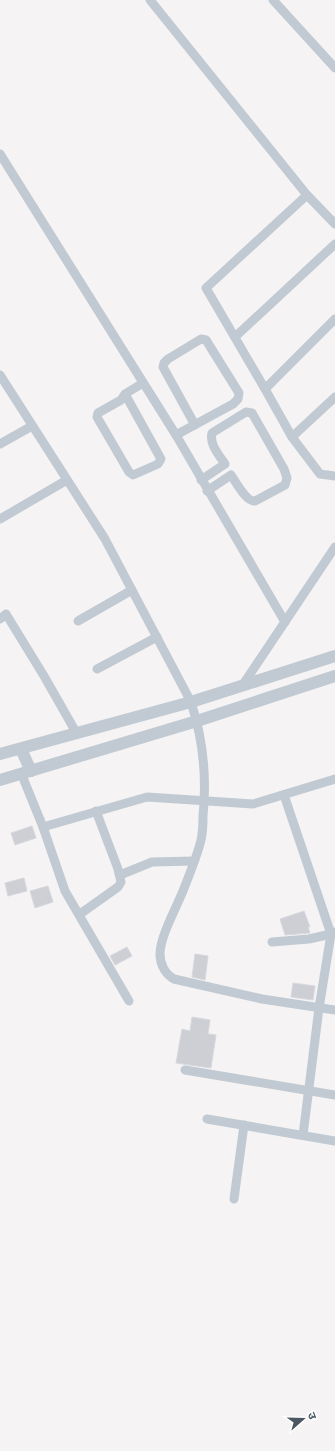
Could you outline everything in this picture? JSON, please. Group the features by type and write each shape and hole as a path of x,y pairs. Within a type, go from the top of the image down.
{"street":[{"path":"150,0 307,195 335,224"},
{"path":"273,0 335,68"},
{"path":"0,154 176,435 207,491 285,622"},
{"path":"307,195 206,288 266,389 292,437 320,474 335,476"},
{"path":"235,337 335,244"},
{"path":"266,389 335,319"},
{"path":"176,435 195,425 233,404 238,399 239,393 206,340 201,339 168,359 164,362 163,367 195,425"},
{"path":"0,375 105,538 191,702 197,721 204,761 205,800 201,840 183,892 162,943 160,954 163,967 167,975 174,979 262,999 335,1010"},
{"path":"125,394 161,459 158,464 133,475 129,472 97,417 98,413 121,400 125,394 144,383"},
{"path":"292,437 335,397"},
{"path":"246,412 252,413 284,469 287,478 286,482 285,485 255,502 252,502 247,499 225,464 213,444 211,438 212,433 246,412"},
{"path":"0,444 32,426"},
{"path":"201,480 225,464"},
{"path":"207,491 231,474"},
{"path":"0,519 67,480"},
{"path":"242,686 335,547"},
{"path":"78,621 132,590"},
{"path":"0,619 6,614 77,734"},
{"path":"97,668 157,637"},
{"path":"0,754 191,702 335,656"},
{"path":"0,780 197,721 335,676"},
{"path":"21,749 26,772 43,827 65,891 80,914 129,1001"},
{"path":"43,827 146,797 253,804 335,779"},
{"path":"284,795 333,933 319,1008 303,1135"},
{"path":"80,914 118,887 120,882 120,875 96,811"},
{"path":"120,875 152,862 193,861"},
{"path":"272,942 308,939 333,933"},
{"path":"185,1070 335,1095"},
{"path":"207,1119 335,1141"},
{"path":"234,1199 244,1125"}],"building":[{"path":"32,826 36,838 15,845 11,833"},
{"path":"24,878 27,891 8,896 5,883"},
{"path":"48,886 53,902 35,908 30,891"},
{"path":"304,911 310,927 308,927 310,933 285,935 280,919"},
{"path":"127,947 132,956 115,965 110,956"},
{"path":"195,954 208,956 205,980 192,977"},
{"path":"293,983 315,986 313,1000 291,997"},
{"path":"192,1017 210,1020 208,1034 216,1035 211,1068 176,1063 182,1029 190,1031"}]}
